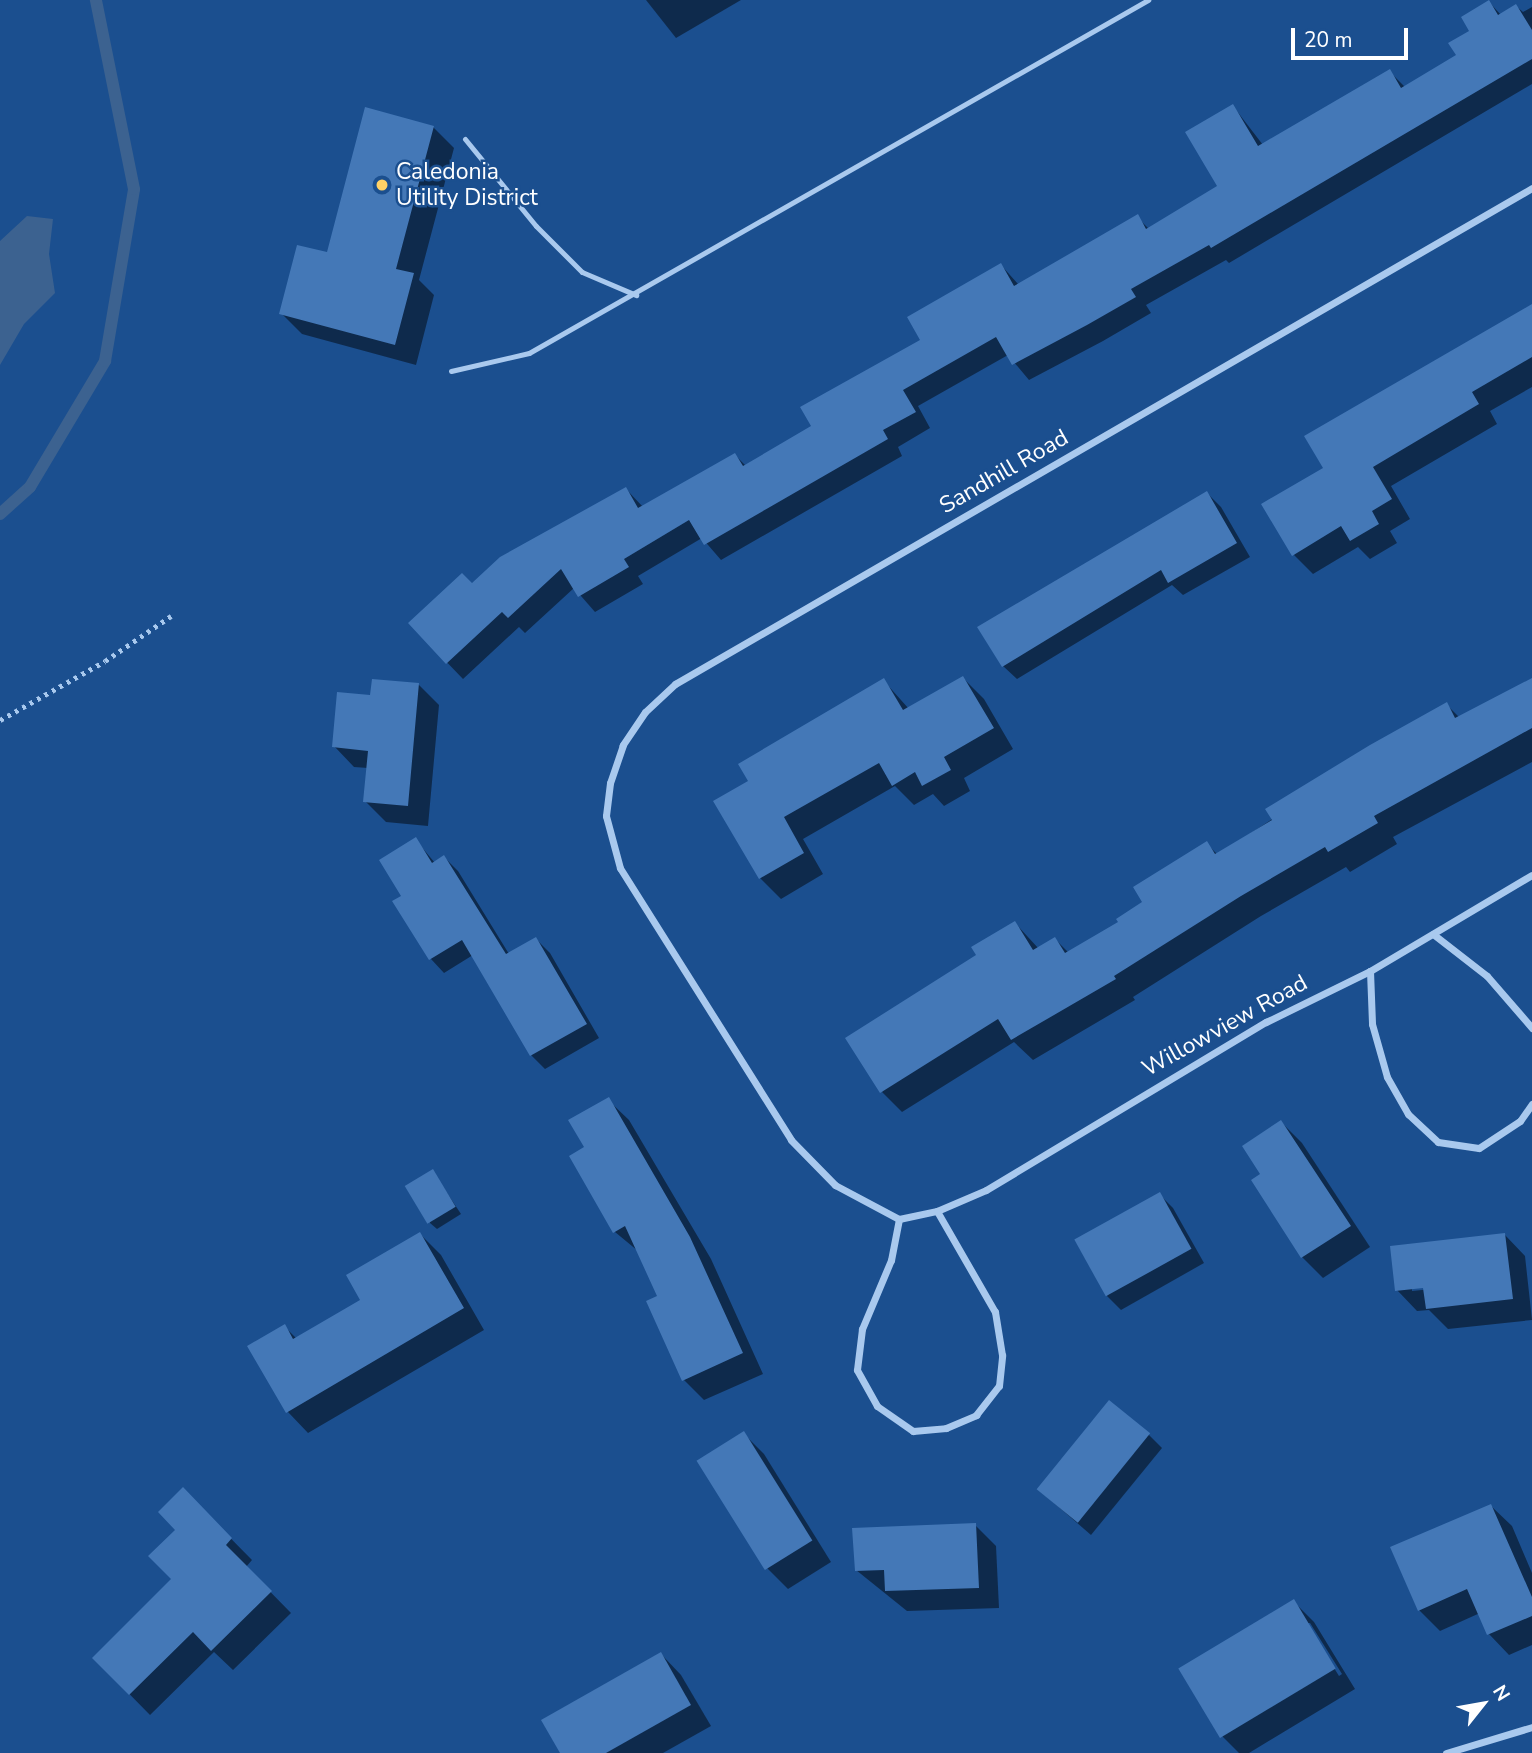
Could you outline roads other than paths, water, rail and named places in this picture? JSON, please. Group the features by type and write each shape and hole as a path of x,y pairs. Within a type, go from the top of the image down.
{"street":[{"name":"Sandhill Road","path":"899,1219 835,1185 791,1140 620,868 606,816 610,783 623,745 638,723 674,684 1532,188"},
{"name":"Willowview Road","path":"899,1219 937,1210 986,1190 1266,1021 1370,971 1532,875"},
{"path":"1433,934 1487,976 1532,1028"},
{"path":"1370,971 1372,1024 1387,1077 1408,1114 1438,1142 1479,1148 1520,1121 1532,1104"},
{"path":"899,1219 891,1260 862,1329 856,1370 877,1406 913,1431 946,1428 976,1415 999,1386 1002,1355 995,1312 937,1210"},
{"path":"1446,1753 1532,1727"}],"lane":[{"path":"451,371 529,353 636,295 1148,0"},
{"path":"466,139 536,226 582,272 636,295"}],"water":[{"path":"27,216 53,219 49,254 55,293 24,324 0,365 0,241"}],"waterway":[{"path":"0,514 30,487 105,361 134,189 96,0"}],"place":[{"name":"Caledonia Utility District","path":"382,185"}]}
